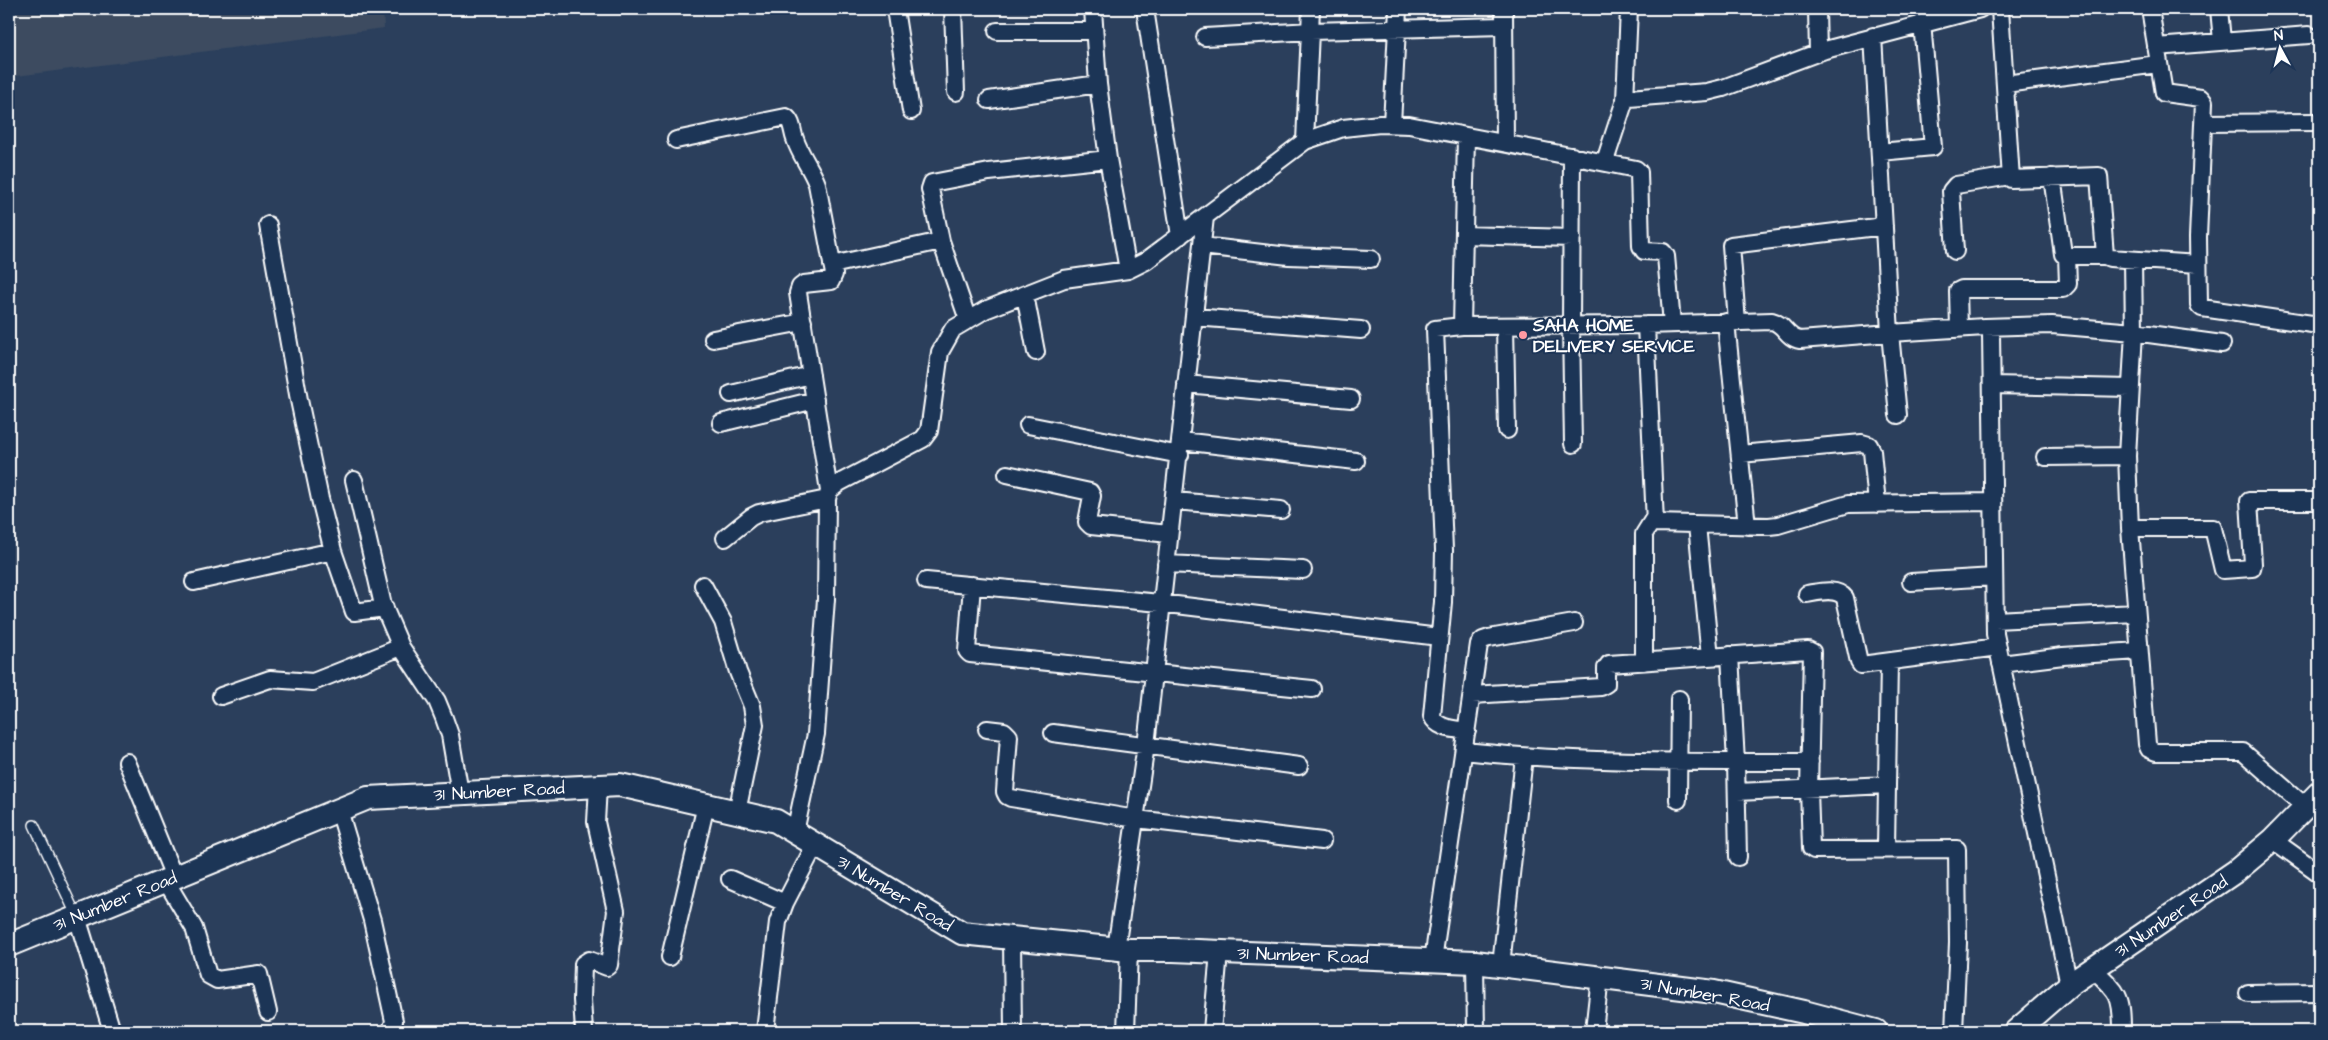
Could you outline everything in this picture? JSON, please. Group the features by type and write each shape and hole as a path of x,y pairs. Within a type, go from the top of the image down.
{"main road":[{"name":"31 Number Road","path":"9,945 368,798 620,785 776,821 962,933 1122,950 1474,962 1714,992 1876,1031"},
{"name":"31 Number Road","path":"2016,1031 2069,985 2236,871 2273,840 2313,800"}],"street":[{"path":"895,9 911,111"},
{"path":"953,9 956,92"},
{"path":"1093,9 1098,84 1108,159 1128,270"},
{"path":"1145,9 1180,236"},
{"path":"1305,142 1311,9"},
{"path":"1392,124 1398,9"},
{"path":"1504,9 1505,143"},
{"path":"1601,162 1606,158 1625,100 1629,9"},
{"path":"1816,9 1818,53"},
{"path":"1625,100 1633,96 1707,92 1872,36 1980,9"},
{"path":"2000,9 2010,176"},
{"path":"2150,9 2164,93 2204,99 2198,301 2202,308 2319,325"},
{"path":"2219,9 2222,41"},
{"path":"1880,152 1933,147 1922,23"},
{"path":"1205,37 1311,31 1503,26"},
{"path":"998,31 1094,31"},
{"path":"1872,36 1890,332 1898,415"},
{"path":"2156,47 2309,36"},
{"path":"2005,84 2158,64"},
{"path":"989,100 1098,84"},
{"path":"676,140 788,118 795,141 817,184 834,274 831,281 804,284 800,287 803,322 828,495 826,599 816,734 795,832"},
{"path":"2204,123 2319,122"},
{"path":"725,538 751,517 759,513 828,495 839,482 923,439 929,431 940,352 953,329 985,310 1064,279 1128,270 1146,262 1305,142 1343,128 1392,124 1409,125 1572,156 1639,172 1641,246 1644,251 1665,253 1672,324"},
{"path":"1462,326 1466,136"},
{"path":"1572,156 1571,326 1573,444"},
{"path":"968,320 940,241 930,189 932,183 989,172 1108,159"},
{"path":"1955,251 1950,191 1956,185 2010,176 2015,180 2099,176 2105,256"},
{"path":"1959,328 1958,292 1962,290 2063,289 2068,284 2067,256 2061,249 2052,177"},
{"path":"1126,1031 1122,950 1146,745 1160,603 1181,448 1186,384 1205,217"},
{"path":"268,225 299,400 333,551 354,612 385,608"},
{"path":"1747,526 1740,454 1732,322 1731,245 1884,226"},
{"path":"1464,236 1572,238"},
{"path":"832,265 940,241"},
{"path":"1202,246 1289,256 1371,259"},
{"path":"2067,256 2105,256 2133,260 2198,264"},
{"path":"2133,260 2134,332 2128,456 2130,528 2147,744 2149,749 2156,752 2243,752 2313,800"},
{"path":"1025,295 1036,352"},
{"path":"1194,317 1361,330"},
{"path":"713,339 803,322"},
{"path":"1467,732 1438,725 1434,722 1432,716 1444,550 1434,330 1462,326 1777,322 1781,324 1789,337 1800,340 1890,332 2052,325 2134,332 2222,344"},
{"path":"1646,325 1655,523 1747,526 1778,525 1848,504 1993,502"},
{"path":"1505,326 1507,430"},
{"path":"1986,328 1991,333 1994,578 1998,647 2069,985"},
{"path":"731,394 811,376"},
{"path":"1186,384 1351,399"},
{"path":"1992,385 2130,388"},
{"path":"721,424 815,400"},
{"path":"1028,425 1181,448 1356,461"},
{"path":"1740,454 1862,443 1869,445 1872,451 1877,504"},
{"path":"2045,458 2128,456"},
{"path":"1007,474 1090,492 1092,496 1087,522 1091,526 1169,534"},
{"path":"354,480 373,568 385,608 401,647 437,701 444,718 450,735 460,793"},
{"path":"1174,501 1281,510"},
{"path":"2130,528 2213,528 2223,570 2252,568 2249,501 2319,501"},
{"path":"1644,662 1644,534 1654,518"},
{"path":"1697,525 1710,657"},
{"path":"194,582 333,551"},
{"path":"1166,564 1303,570"},
{"path":"1911,582 1994,578"},
{"path":"926,581 1160,603 1439,637"},
{"path":"703,585 723,622 738,672 755,715 755,725 737,812"},
{"path":"972,585 968,653 1312,689"},
{"path":"1807,594 1836,591 1842,593 1845,598 1858,662 1861,666 1998,647"},
{"path":"1995,620 2136,613"},
{"path":"1433,960 1479,644 1483,640 1574,623"},
{"path":"221,696 270,679 313,682 401,647"},
{"path":"1472,695 1601,687 1606,684 1607,665 1808,650 1812,652 1809,790 1811,848 1814,850 1953,847 1958,851 1958,943 1954,1031"},
{"path":"2001,664 2063,656 2139,651"},
{"path":"1730,655 1736,762 1738,857"},
{"path":"1886,848 1889,662"},
{"path":"1678,800 1679,699"},
{"path":"987,729 1004,731 1009,736 1005,792 1007,796 1136,819 1322,841"},
{"path":"1053,733 1299,766"},
{"path":"1464,751 1524,758 1810,762"},
{"path":"1501,965 1524,758"},
{"path":"127,762 170,879 194,928 208,975 216,980 259,974 268,1012"},
{"path":"584,1031 582,1000 584,964 590,960 609,965 616,911 598,836 596,822 598,786"},
{"path":"1737,792 1887,786"},
{"path":"670,957 706,805"},
{"path":"339,810 372,920 394,1021 392,1030"},
{"path":"2273,840 2319,872"},
{"path":"765,1031 778,922 785,903 816,845"},
{"path":"730,879 785,903"},
{"path":"77,917 112,1031"},
{"path":"1012,938 1013,1031"},
{"path":"1212,1031 1220,952"},
{"path":"1474,962 1476,1031"},
{"path":"2093,968 2114,988 2120,998 2122,1031"},
{"path":"1594,1031 1600,977"},
{"path":"2248,993 2319,992"}],"lane":[{"path":"34,825 77,917"}],"shaded area":[{"path":"9,9 383,9 384,28 9,77"}],"place":[{"name":"SAHA HOME DELIVERY SERVICE","path":"1523,335"}]}
